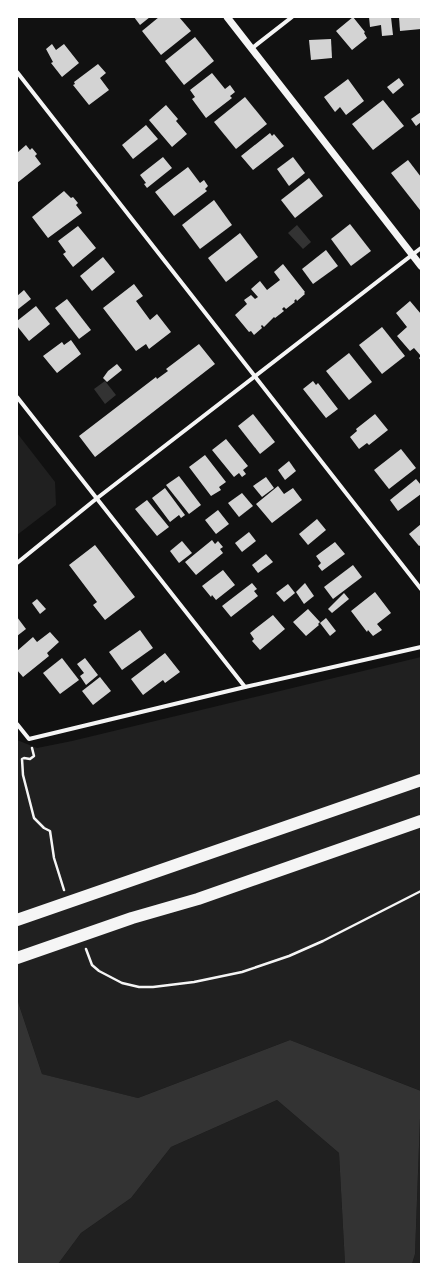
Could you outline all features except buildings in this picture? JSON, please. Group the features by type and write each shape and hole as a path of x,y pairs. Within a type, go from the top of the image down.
{"highway":[{"path":"17,920 421,780"},
{"path":"17,958 132,918 198,899 421,821"}],"street":[{"path":"227,17 421,266"},
{"path":"252,49 292,17"},
{"path":"17,72 421,589"},
{"path":"17,563 96,499 421,248"},
{"path":"17,397 245,687"},
{"path":"17,724 29,740 245,687 421,647"}],"shaded area":[{"path":"297,225 311,242 303,249 288,233"},
{"path":"105,381 116,395 105,404 94,389"},
{"path":"17,433 55,482 56,505 17,535"},
{"path":"421,657 421,1091 290,1040 138,1098 42,1074 17,997 17,740 37,748 72,741"},
{"path":"17,997 42,1074 138,1098 290,1040 421,1091 415,1254 412,1264 345,1264 339,1153 277,1100 171,1147 131,1198 81,1233 58,1264 17,1264"},
{"path":"421,1093 421,1264 412,1264 415,1254"},
{"path":"277,1100 339,1153 345,1264 58,1264 81,1233 131,1198 171,1147"}]}
